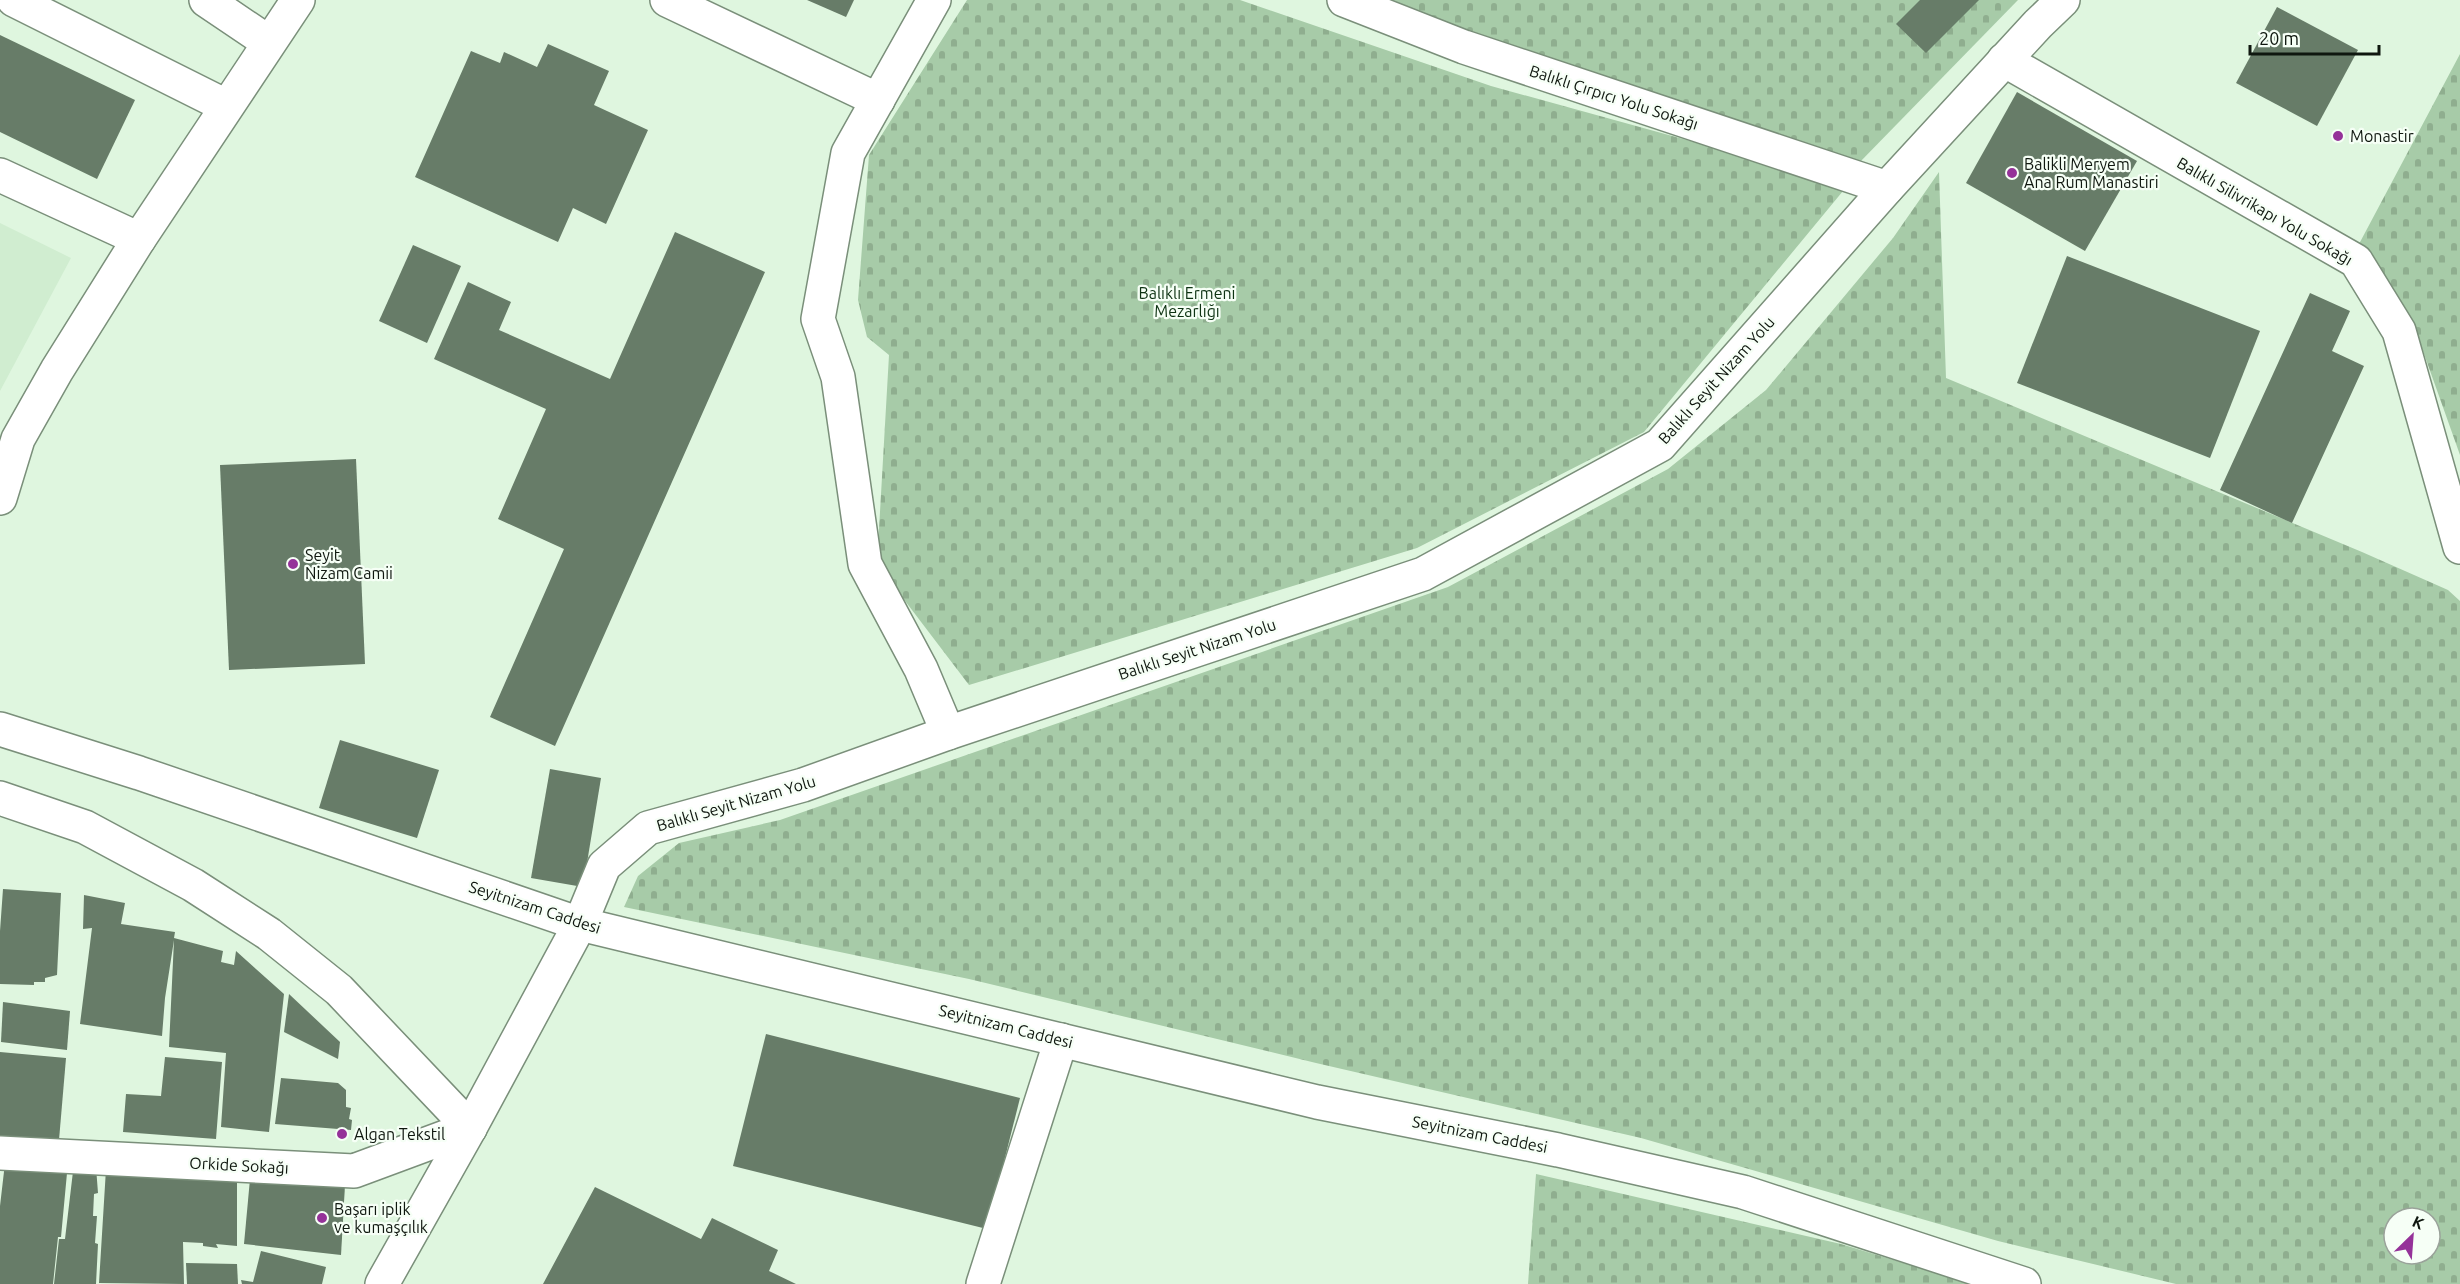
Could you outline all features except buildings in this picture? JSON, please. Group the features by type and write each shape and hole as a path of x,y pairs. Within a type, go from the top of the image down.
{"street":[{"path":"14,0 226,106"},
{"path":"206,0 268,42"},
{"path":"0,498 18,439 57,370 139,239 298,0"},
{"path":"667,0 878,100"},
{"path":"934,0 848,153 818,319 838,377 865,564 921,669 948,733"},
{"name":"Balıklı Çırpıcı Yolu Sokağı","path":"1344,0 1464,47 1887,188"},
{"name":"Balıklı Seyit Nizam Yolu","path":"382,1284 471,1128 580,924 604,866 648,828 803,785 948,733 1423,574 1660,445 1887,188 2004,60 2063,0"},
{"name":"Balıklı Silivrikapı Yolu Sokağı","path":"2004,60 2356,261 2399,331 2460,547"},
{"path":"0,175 139,239"},
{"name":"Seyitnizam Caddesi","path":"0,729 139,773 580,924 1317,1102 1558,1150 1743,1192 2024,1284"},
{"path":"0,798 85,827 193,885 269,934 339,990 471,1128"},
{"path":"983,1284 1061,1040"},
{"name":"Orkide Sokağı","path":"0,1153 354,1171 471,1128"}],"shaded area":[{"path":"0,223 71,258 0,391"}],"green space":[{"name":"Balıklı Ermeni Mezarlığı","path":"967,0 1240,0 1491,86 1712,147 1843,191 1644,432 1417,548 969,685 877,564 889,355 867,337 858,300 869,155"},
{"path":"1377,0 2018,0 1859,163 1444,31"},
{"path":"2460,54 2460,455 2418,337 2359,244"},
{"path":"1939,172 1946,378 2362,552 2448,590 2460,601 2460,1284 2176,1284 1998,1241 1641,1138 1316,1063 969,979 624,907 638,876 679,843 780,820 1448,587 1668,469 1766,390 1893,238"},
{"path":"1536,1174 1841,1244 1972,1284 1528,1284"}],"place":[{"name":"Monastir","path":"2338,136"},
{"name":"Balikli Meryem Ana Rum Manastiri","path":"2012,173"},
{"name":"Seyit Nizam Camii","path":"293,564"},
{"name":"Algan Tekstil","path":"342,1134"},
{"name":"Başarı iplik ve kumaşçılık","path":"322,1218"}]}
